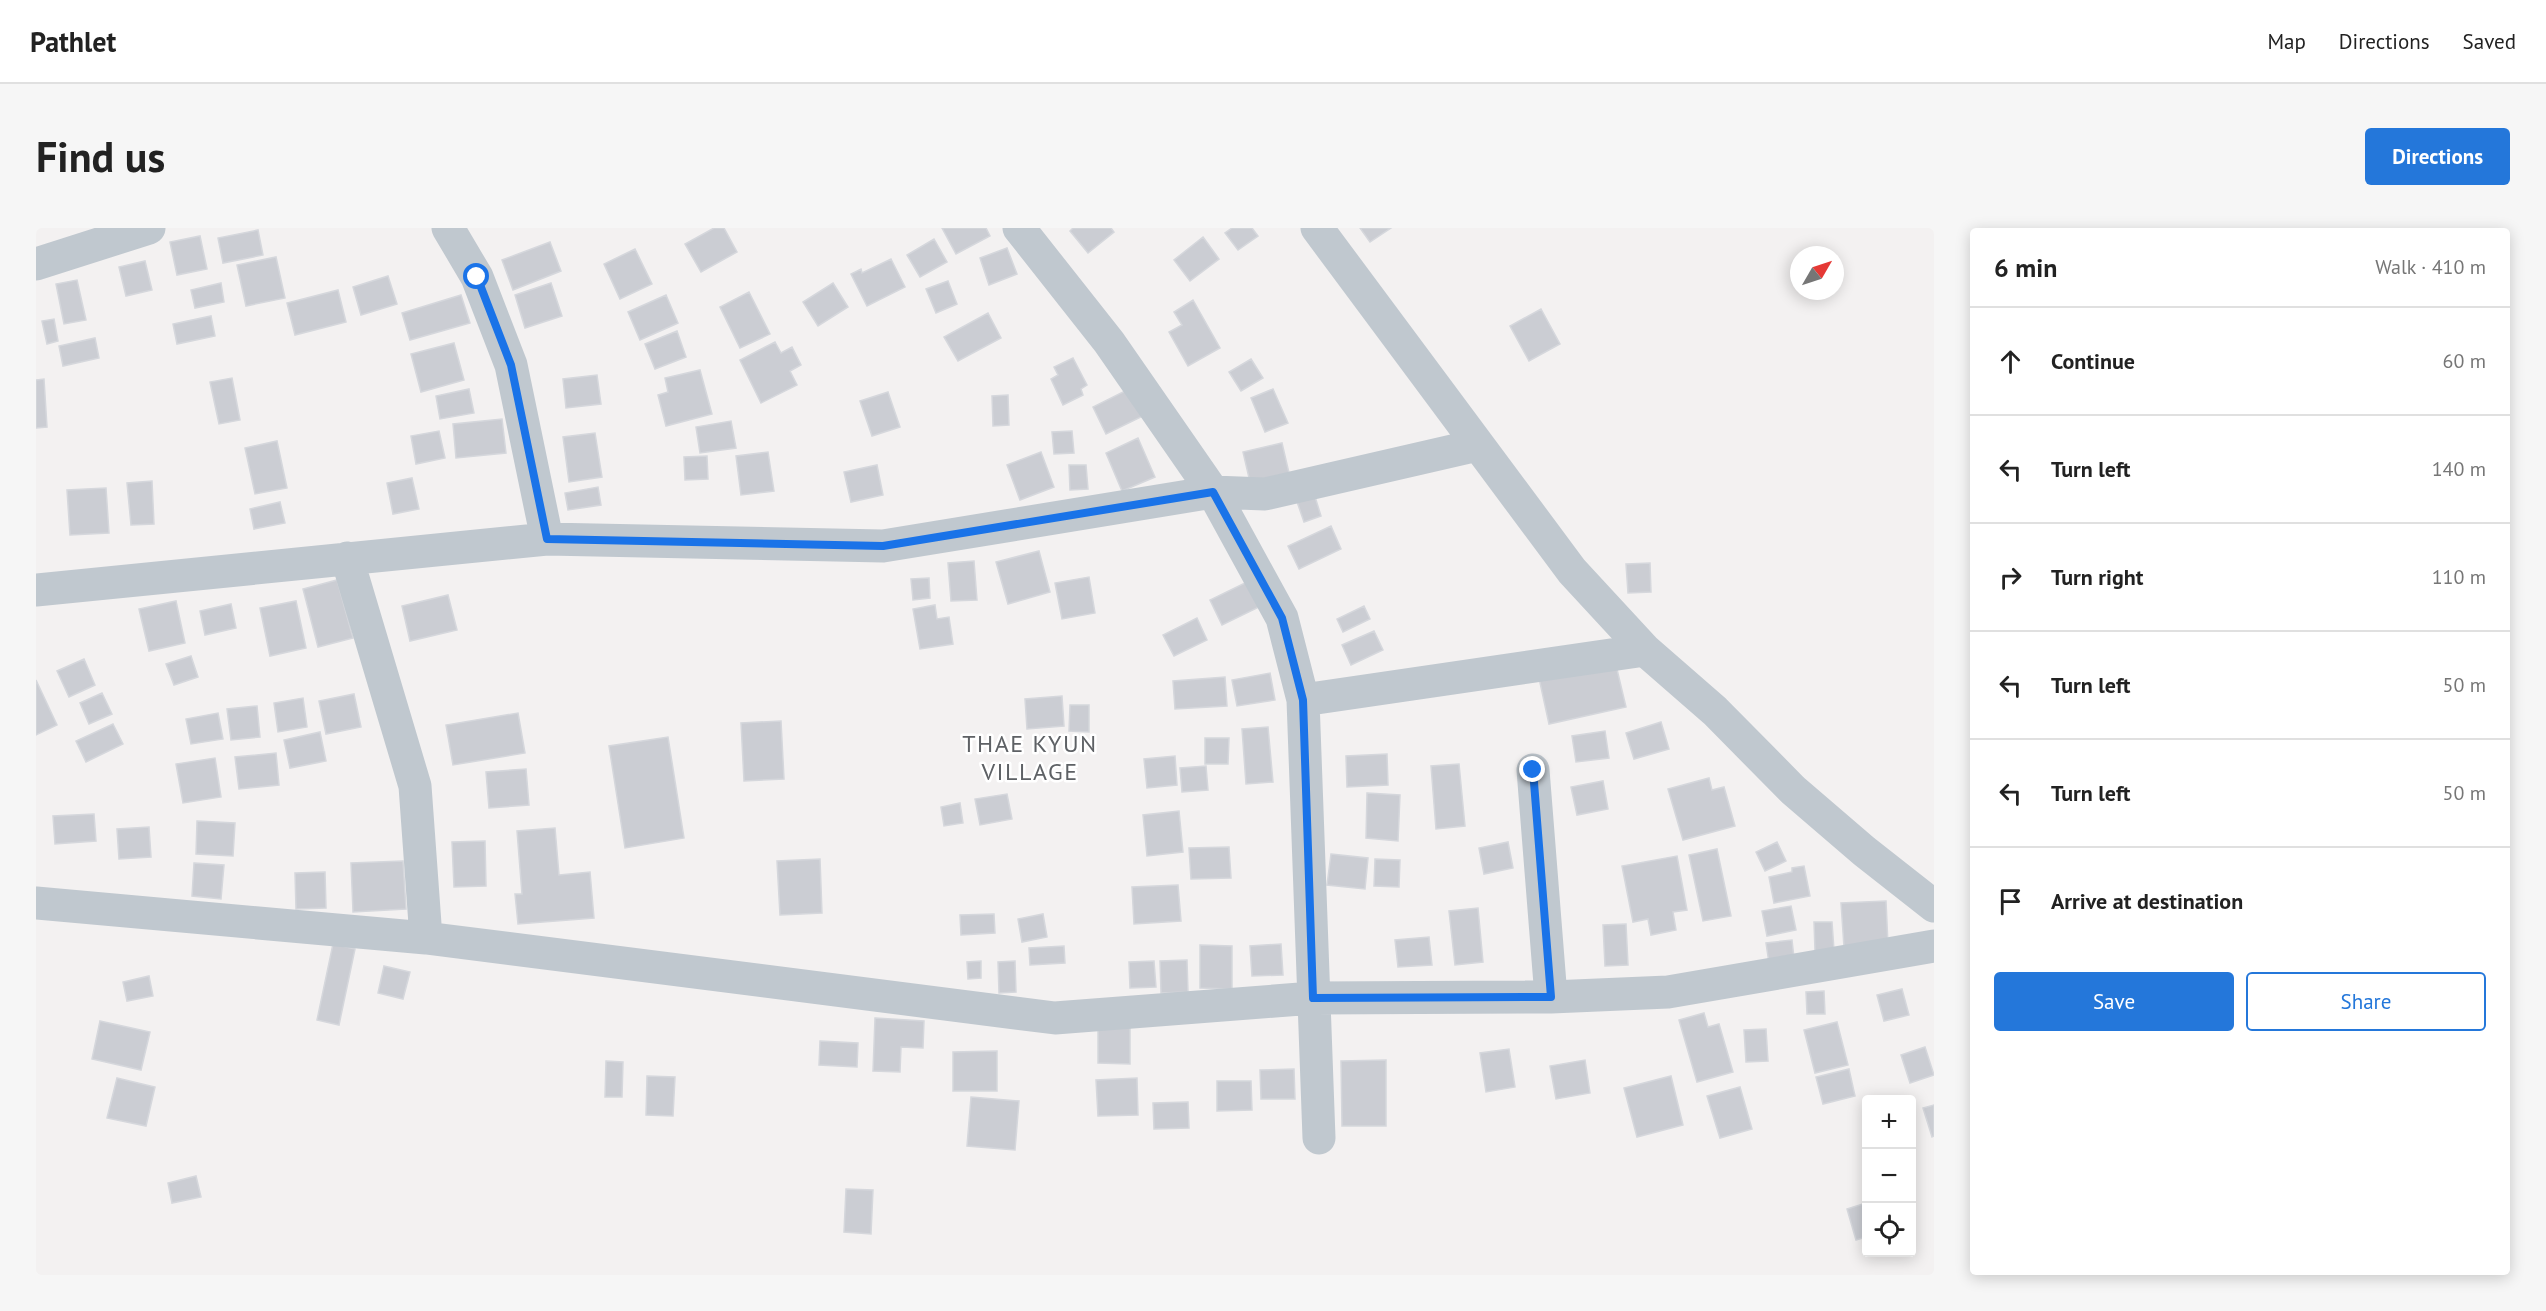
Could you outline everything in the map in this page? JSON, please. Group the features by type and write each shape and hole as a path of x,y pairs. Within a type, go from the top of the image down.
{"street":[{"path":"36,264 149,228"},
{"path":"448,228 477,277 511,365 547,539"},
{"path":"1019,228 1109,342 1213,492 1282,618 1303,700 1319,1138"},
{"path":"1317,228 1572,571 1645,650 1715,711 1793,790 1864,851 1934,906"},
{"path":"36,590 547,539 883,546 1213,492 1265,494 1478,445"},
{"path":"346,558 415,786 426,938"},
{"path":"1303,700 1645,650"},
{"path":"1533,770 1551,997"},
{"path":"36,903 426,938 1055,1018 1313,998 1551,997 1668,992 1934,946"}],"building":[{"path":"714,228 724,228 737,252 701,272 685,244"},
{"path":"942,228 986,228 990,236 956,254"},
{"path":"1073,228 1111,228 1114,232 1088,253 1070,231"},
{"path":"1232,228 1252,228 1258,236 1238,250 1225,233"},
{"path":"1360,228 1391,228 1370,242"},
{"path":"258,230 263,255 223,263 218,238"},
{"path":"200,236 207,269 177,275 170,242"},
{"path":"1203,237 1219,259 1190,281 1174,260"},
{"path":"934,239 947,262 920,277 907,255"},
{"path":"550,242 561,271 513,290 502,260"},
{"path":"1007,248 1017,274 989,285 980,258"},
{"path":"635,249 652,284 620,299 604,264"},
{"path":"276,257 285,298 246,306 237,265"},
{"path":"891,259 905,287 867,306 851,274 861,269 862,273"},
{"path":"145,261 152,290 126,296 119,267"},
{"path":"388,276 397,304 361,315 353,287"},
{"path":"77,280 86,320 64,324 56,284"},
{"path":"948,281 957,304 936,313 926,289"},
{"path":"221,283 224,302 195,308 191,290"},
{"path":"551,283 562,316 525,328 515,295"},
{"path":"833,283 848,307 818,326 803,302"},
{"path":"338,290 346,322 295,335 287,303"},
{"path":"749,292 770,334 740,348 720,307"},
{"path":"461,295 470,323 410,340 402,313"},
{"path":"666,295 678,323 640,340 628,312"},
{"path":"1193,300 1220,348 1188,366 1169,332 1182,325 1174,312"},
{"path":"1541,309 1560,344 1529,361 1510,326"},
{"path":"988,313 1001,338 958,361 944,337"},
{"path":"211,316 215,336 177,344 173,324"},
{"path":"54,319 58,341 47,344 42,321"},
{"path":"677,331 686,357 655,369 645,344"},
{"path":"95,338 99,358 63,366 59,346"},
{"path":"775,342 781,353 792,347 801,365 790,371 797,385 761,403 740,360"},
{"path":"454,343 464,380 421,392 411,354"},
{"path":"1073,358 1087,385 1081,389 1083,395 1063,405 1051,379 1058,375 1054,367"},
{"path":"1251,359 1263,378 1241,391 1229,372"},
{"path":"700,370 712,414 666,426 658,395 668,392 665,378"},
{"path":"597,375 601,404 566,408 563,379"},
{"path":"232,378 240,420 219,424 210,382"},
{"path":"44,379 47,427 36,428 36,380"},
{"path":"469,389 474,413 440,419 436,396"},
{"path":"1129,389 1143,416 1106,434 1093,407"},
{"path":"1273,389 1288,423 1265,432 1251,398"},
{"path":"888,392 900,427 872,436 860,401"},
{"path":"1008,395 1009,425 993,426 992,396"},
{"path":"502,419 506,453 456,458 453,424"},
{"path":"731,421 736,448 700,453 696,427"},
{"path":"439,431 445,458 416,464 411,436"},
{"path":"1072,431 1074,453 1054,454 1052,432"},
{"path":"595,433 602,477 569,482 563,437"},
{"path":"1138,438 1155,477 1122,491 1106,453"},
{"path":"277,441 287,488 255,494 245,448"},
{"path":"1282,443 1289,473 1250,482 1243,452"},
{"path":"768,452 774,491 741,495 736,456"},
{"path":"1041,452 1054,487 1020,500 1007,465"},
{"path":"707,456 708,479 685,480 684,457"},
{"path":"877,465 883,495 851,502 844,472"},
{"path":"1069,465 1086,465 1088,489 1070,490"},
{"path":"412,478 419,509 393,514 387,483"},
{"path":"152,481 154,524 131,525 127,483"},
{"path":"598,487 601,505 568,510 565,493"},
{"path":"1312,487 1321,516 1304,522 1294,493"},
{"path":"106,488 109,533 70,535 67,490"},
{"path":"280,502 285,523 254,529 250,509"},
{"path":"1331,526 1341,549 1299,569 1288,546"},
{"path":"1039,551 1050,592 1008,604 996,562"},
{"path":"974,561 977,600 951,601 948,563"},
{"path":"1650,563 1651,592 1628,593 1626,564"},
{"path":"1089,577 1095,613 1062,619 1055,583"},
{"path":"929,578 930,598 913,600 911,579"},
{"path":"337,580 353,638 318,647 303,589"},
{"path":"1247,582 1259,607 1222,625 1210,600"},
{"path":"448,595 457,630 410,641 402,606"},
{"path":"176,601 185,643 149,651 139,609"},
{"path":"296,601 306,648 270,656 260,608"},
{"path":"231,604 236,628 205,635 200,611"},
{"path":"935,605 937,619 949,617 953,644 920,649 913,609"},
{"path":"1364,606 1370,619 1343,632 1337,619"},
{"path":"1197,618 1207,640 1174,656 1163,635"},
{"path":"1374,631 1383,650 1351,665 1342,645"},
{"path":"191,656 198,677 174,685 166,664"},
{"path":"84,659 95,685 69,697 57,671"},
{"path":"1615,661 1626,707 1549,724 1539,678"},
{"path":"1270,673 1275,700 1237,706 1232,680"},
{"path":"1225,677 1227,706 1175,709 1173,681"},
{"path":"36,680 57,725 36,735"},
{"path":"102,693 112,714 89,724 80,703"},
{"path":"354,694 361,727 326,734 319,701"},
{"path":"1062,696 1064,726 1027,729 1025,699"},
{"path":"303,698 307,727 278,732 274,703"},
{"path":"1070,705 1089,705 1089,732 1069,731"},
{"path":"257,706 260,737 231,740 227,709"},
{"path":"218,713 223,739 191,744 186,719"},
{"path":"518,713 525,753 453,765 446,725"},
{"path":"781,721 784,779 744,781 741,723"},
{"path":"1661,722 1669,749 1634,759 1626,733"},
{"path":"113,724 123,744 86,762 76,741"},
{"path":"1268,727 1273,782 1246,784 1242,729"},
{"path":"1605,731 1609,758 1576,762 1572,736"},
{"path":"320,732 326,761 290,768 284,740"},
{"path":"668,737 684,838 625,848 609,746"},
{"path":"1205,738 1229,738 1228,764 1205,764"},
{"path":"276,753 279,785 239,789 235,757"},
{"path":"1387,754 1388,785 1347,787 1346,756"},
{"path":"1175,756 1177,785 1147,788 1144,759"},
{"path":"215,758 221,797 183,803 176,764"},
{"path":"1459,764 1465,826 1436,829 1431,766"},
{"path":"1206,766 1208,790 1182,792 1180,768"},
{"path":"526,769 529,805 489,808 486,772"},
{"path":"1709,778 1712,790 1724,787 1735,826 1683,840 1668,789"},
{"path":"1603,781 1608,809 1577,815 1571,787"},
{"path":"1367,793 1400,795 1398,841 1366,838"},
{"path":"1007,794 1012,819 980,825 975,799"},
{"path":"960,803 963,823 944,826 941,807"},
{"path":"1179,811 1183,852 1147,856 1143,815"},
{"path":"94,814 96,841 55,844 53,816"},
{"path":"197,821 235,823 233,856 196,854"},
{"path":"149,827 151,857 119,859 117,829"},
{"path":"555,828 559,875 590,872 594,918 518,924 515,894 522,894 517,831"},
{"path":"485,841 486,886 454,887 452,842"},
{"path":"1508,842 1513,868 1484,874 1479,848"},
{"path":"1777,842 1786,861 1765,871 1756,852"},
{"path":"1229,847 1231,878 1191,879 1189,848"},
{"path":"1717,849 1731,916 1703,921 1689,855"},
{"path":"1331,854 1368,858 1365,889 1327,885"},
{"path":"1677,856 1687,910 1673,912 1676,930 1651,935 1648,919 1633,922 1622,866"},
{"path":"820,859 822,913 780,915 777,861"},
{"path":"1375,859 1400,860 1399,887 1374,886"},
{"path":"403,861 406,909 353,912 351,863"},
{"path":"194,863 224,865 221,899 192,896"},
{"path":"1804,866 1810,896 1774,903 1769,877 1792,872 1792,868"},
{"path":"325,872 326,908 296,909 295,873"},
{"path":"1178,885 1181,921 1134,924 1132,887"},
{"path":"1886,901 1888,945 1844,947 1841,903"},
{"path":"1791,906 1796,930 1767,936 1762,911"},
{"path":"1478,908 1483,962 1455,965 1449,911"},
{"path":"994,914 995,933 961,935 960,915"},
{"path":"1043,914 1047,937 1022,942 1018,919"},
{"path":"1814,922 1832,922 1834,950 1815,951"},
{"path":"1626,924 1628,965 1605,966 1603,925"},
{"path":"1429,937 1432,965 1398,967 1395,940"},
{"path":"1792,940 1795,967 1770,970 1766,943"},
{"path":"333,944 355,949 339,1025 317,1020"},
{"path":"1281,944 1283,975 1252,976 1250,946"},
{"path":"1200,945 1232,946 1232,989 1200,988"},
{"path":"1064,946 1065,963 1030,965 1029,948"},
{"path":"1187,960 1188,992 1161,993 1160,961"},
{"path":"981,961 981,978 968,979 967,962"},
{"path":"1015,961 1016,992 999,993 998,962"},
{"path":"1154,961 1156,987 1130,988 1129,962"},
{"path":"384,966 410,972 403,999 378,993"},
{"path":"149,976 153,996 127,1001 123,982"},
{"path":"1902,989 1909,1015 1884,1021 1877,995"},
{"path":"1824,991 1825,1014 1807,1014 1806,992"},
{"path":"1704,1013 1708,1027 1719,1024 1733,1072 1697,1082 1679,1020"},
{"path":"875,1018 924,1021 923,1048 901,1047 900,1072 873,1071"},
{"path":"100,1021 150,1032 141,1070 92,1059"},
{"path":"1837,1022 1848,1065 1815,1073 1804,1030"},
{"path":"1098,1024 1130,1024 1130,1064 1098,1063"},
{"path":"1766,1029 1768,1061 1746,1062 1744,1030"},
{"path":"820,1041 858,1043 857,1067 819,1065"},
{"path":"1925,1047 1934,1075 1910,1083 1901,1055"},
{"path":"1509,1049 1515,1087 1486,1092 1480,1053"},
{"path":"997,1051 997,1091 953,1091 953,1052"},
{"path":"1386,1060 1386,1126 1342,1126 1341,1061"},
{"path":"1585,1060 1590,1093 1556,1099 1550,1066"},
{"path":"606,1061 623,1062 622,1097 605,1097"},
{"path":"1294,1069 1295,1099 1261,1099 1260,1070"},
{"path":"1849,1069 1855,1096 1823,1104 1816,1077"},
{"path":"647,1076 675,1077 673,1116 646,1115"},
{"path":"1671,1076 1683,1125 1637,1137 1624,1088"},
{"path":"117,1078 155,1087 146,1126 107,1118"},
{"path":"1137,1078 1138,1115 1098,1116 1096,1080"},
{"path":"1217,1081 1251,1081 1252,1110 1217,1111"},
{"path":"1740,1087 1752,1129 1720,1138 1707,1096"},
{"path":"971,1097 1019,1101 1015,1150 967,1146"},
{"path":"1188,1102 1189,1128 1154,1129 1153,1103"},
{"path":"1934,1105 1934,1136 1932,1137 1923,1108"},
{"path":"196,1176 201,1197 172,1203 168,1183"},
{"path":"846,1189 873,1190 871,1234 844,1232"},
{"path":"1862,1204 1862,1238 1856,1240 1847,1209"}],"district":[{"name":"THAE KYUN VILLAGE","path":"1030,757"}],"route":[{"path":"477,277 511,365 547,539 883,546 1213,492 1282,618 1303,700 1313,998 1551,997 1533,770"}]}
